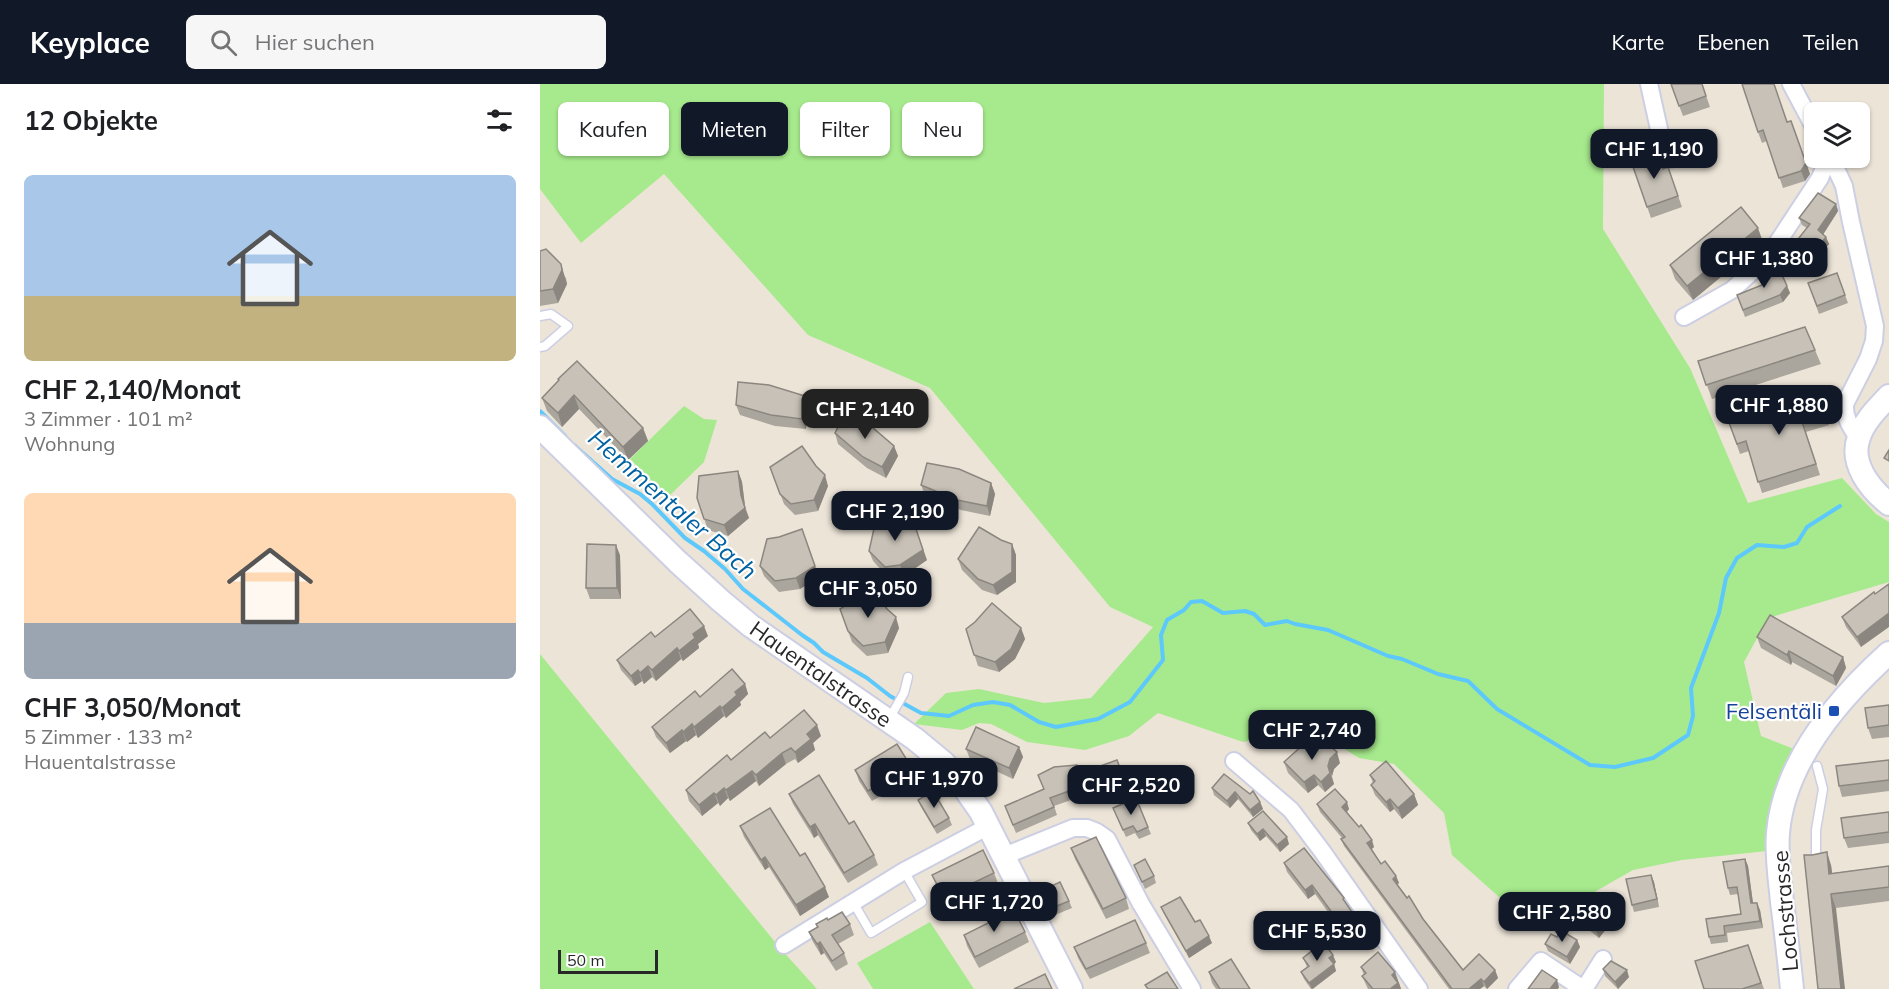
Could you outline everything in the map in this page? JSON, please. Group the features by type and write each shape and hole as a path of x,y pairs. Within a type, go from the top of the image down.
{"street":[{"path":"1649,84 1663,147 1671,159"},
{"path":"1791,84 1804,108"},
{"path":"1684,317 1732,290 1768,257 1825,168"},
{"path":"1835,168 1844,186 1875,326 1874,341 1868,359 1845,404 1847,421 1858,438"},
{"path":"1889,396 1867,422 1858,438 1858,457 1866,481 1875,493 1889,504"},
{"name":"Hauentalstrasse","path":"540,427 678,562 751,626 915,739 944,763 974,801 989,826 1071,989"},
{"name":"Lochstrasse","path":"1792,989 1778,858 1778,832 1783,806 1792,780 1811,742 1840,702 1889,652"},
{"path":"1234,761 1291,810 1419,989"},
{"path":"784,945 904,871 989,826"},
{"path":"1004,855 1073,828 1087,828 1107,839 1141,904 1192,989"},
{"path":"1517,989 1541,961 1583,989 1603,959"}],"lane":[{"path":"540,316 551,314 568,326 545,346 540,347"},
{"path":"888,720 904,693 909,677"},
{"path":"1816,862 1816,830 1822,789 1817,766"},
{"path":"852,902 871,933 922,902 904,871"}],"green space":[{"path":"540,84 1604,84 1603,229 1690,368 1748,503 1842,478 1876,514 1889,522 1889,582 1768,618 1744,662 1761,736 1794,749 1767,851 1682,860 1633,870 1570,906 1527,922 1452,855 1444,813 1394,764 1359,758 1335,743 1311,749 1294,731 1243,742 1158,713 1129,736 1085,750 1027,742 991,724 979,723 962,730 914,724 946,693 979,689 1044,703 1091,698 1153,627 1110,607 930,388 808,335 664,174 581,243 540,189"},
{"path":"684,406 704,419 717,420 704,462 668,497 630,459"},
{"path":"540,654 780,948 817,989 540,989"},
{"path":"930,922 974,989 873,989 857,963"}],"building":[{"path":"1671,84 1702,84 1706,96 1679,106"},
{"path":"1742,84 1774,84 1787,122 1791,121 1804,157 1804,166 1801,171 1779,178 1763,130 1758,132"},
{"path":"1657,153 1663,169 1668,167 1678,196 1647,207 1631,161"},
{"path":"1818,193 1836,204 1818,230 1826,237 1808,260 1791,248 1810,224 1799,218"},
{"path":"1741,207 1758,228 1687,286 1670,265"},
{"path":"546,249 561,264 562,270 553,289 540,291 540,251"},
{"path":"1778,266 1787,286 1780,295 1743,310 1737,295 1762,285 1758,274"},
{"path":"1837,273 1845,295 1817,306 1808,283"},
{"path":"1805,327 1815,350 1706,385 1698,361"},
{"path":"577,361 643,428 623,447 574,395 558,413 542,398"},
{"path":"738,382 769,385 805,396 802,419 771,415 736,405"},
{"path":"1817,391 1825,414 1802,422 1816,464 1758,482 1746,441 1737,444 1728,420"},
{"path":"845,414 873,428 894,446 882,467 863,457 835,433"},
{"path":"802,446 825,475 814,500 791,504 780,494 770,467"},
{"path":"1889,450 1889,461 1884,458"},
{"path":"927,463 959,469 991,483 987,506 957,500 921,485"},
{"path":"738,471 745,508 724,525 704,519 697,498 699,476"},
{"path":"911,514 923,550 900,565 885,567 869,551 875,524"},
{"path":"979,527 1012,544 1012,572 993,585 978,579 958,559"},
{"path":"802,529 815,566 796,578 775,581 760,566 767,539"},
{"path":"587,544 616,545 617,588 586,588"},
{"path":"1889,584 1889,613 1857,637 1842,617 1874,592 1875,594"},
{"path":"873,588 887,609 896,617 885,642 863,646 848,631 840,609"},
{"path":"992,603 1021,628 1011,649 995,662 974,655 966,629"},
{"path":"690,609 704,626 693,634 695,638 679,651 677,648 652,670 648,666 640,673 638,670 631,676 617,660 651,632 655,637"},
{"path":"1770,615 1843,657 1833,676 1789,651 1787,655 1757,637"},
{"path":"732,669 745,684 735,692 737,695 694,727 692,724 666,743 652,727 695,691 700,697"},
{"path":"1889,705 1889,725 1868,728 1865,708"},
{"path":"804,710 817,725 807,734 811,739 795,752 791,748 756,775 752,771 726,790 724,788 716,795 714,793 699,805 686,790 727,755 731,760 765,732 770,738"},
{"path":"976,727 1019,747 1009,768 966,749"},
{"path":"1305,743 1327,743 1337,752 1330,759 1328,766 1330,773 1321,782 1314,775 1304,782 1284,762"},
{"path":"897,744 910,765 868,791 855,770"},
{"path":"1117,760 1123,776 1101,785 1099,780 1050,798 1054,807 1013,825 1005,806 1044,789 1038,775 1054,767 1077,765 1081,773"},
{"path":"1889,760 1889,780 1839,786 1836,766"},
{"path":"1386,761 1414,794 1398,808 1390,799 1386,802 1371,785 1375,781 1370,775"},
{"path":"1224,774 1250,794 1253,791 1260,802 1250,810 1235,792 1227,801 1212,788"},
{"path":"819,775 849,824 854,821 874,855 844,873 815,824 810,827 789,794"},
{"path":"1335,789 1347,802 1342,807 1359,827 1361,825 1372,840 1367,843 1381,864 1385,861 1396,876 1393,879 1407,898 1409,896 1423,919 1463,970 1479,954 1495,970 1484,982 1481,979 1469,989 1452,989 1341,839 1345,837 1317,804"},
{"path":"933,791 949,818 934,827 918,800"},
{"path":"1136,798 1148,827 1137,832 1133,826 1123,830 1113,808"},
{"path":"770,808 800,856 805,853 825,887 796,905 765,857 761,860 740,826"},
{"path":"1263,811 1287,837 1277,845 1263,829 1257,834 1248,823"},
{"path":"1889,812 1889,832 1844,838 1841,818"},
{"path":"1096,837 1126,898 1103,909 1071,848"},
{"path":"1304,848 1344,898 1359,922 1346,932 1312,885 1305,890 1284,863"},
{"path":"983,850 994,873 944,897 932,875"},
{"path":"1827,852 1829,874 1889,866 1889,887 1831,894 1841,989 1818,989 1804,855"},
{"path":"1145,859 1154,876 1142,882 1134,865"},
{"path":"1745,859 1751,903 1757,903 1760,921 1724,926 1725,935 1709,937 1706,919 1741,914 1737,887 1728,888 1723,862"},
{"path":"1651,875 1657,899 1632,905 1626,879"},
{"path":"1060,882 1069,901 1052,908 1043,890"},
{"path":"1593,896 1612,911 1596,931 1577,916"},
{"path":"1180,897 1195,922 1200,920 1209,936 1186,951 1161,907"},
{"path":"1014,910 1025,932 975,957 964,935"},
{"path":"842,912 850,924 832,935 844,953 832,961 820,942 817,944 809,932 818,927 816,924"},
{"path":"1135,920 1146,943 1086,969 1074,947"},
{"path":"1560,930 1577,940 1567,957 1545,944 1551,934 1557,937"},
{"path":"1323,942 1333,955 1329,958 1334,964 1309,983 1301,972 1309,966 1303,958"},
{"path":"1748,945 1761,983 1742,989 1704,989 1695,961"},
{"path":"1378,952 1395,972 1392,975 1398,983 1390,989 1373,989 1362,976 1366,973 1361,967"},
{"path":"1231,959 1250,989 1220,989 1209,972"},
{"path":"1611,961 1627,970 1615,982 1603,969"},
{"path":"1542,970 1557,980 1550,989 1528,989"},
{"path":"1167,972 1178,989 1148,989 1145,985"},
{"path":"1045,974 1052,989 1014,989"}],"waterway":[{"name":"Hemmentaler Bach","path":"540,411 565,436"},
{"name":"Hemmentaler Bach","path":"574,445 612,479 640,494 685,538 725,569 743,589 823,652 867,678 890,696 921,713 949,716 973,705 993,702 1010,705 1039,722 1056,727 1098,719 1130,702 1163,660 1161,635 1167,620 1184,610 1191,602 1202,601 1223,613 1245,611 1254,614 1265,625 1287,621 1328,630 1388,656 1402,659 1438,674 1468,681 1497,709 1590,765 1615,767 1653,758 1688,735 1693,716 1691,688 1719,613 1726,578 1737,558 1757,545 1784,547 1797,543 1807,527 1840,506"}],"place":[{"name":"Felsentäli","path":"1834,711"}]}
